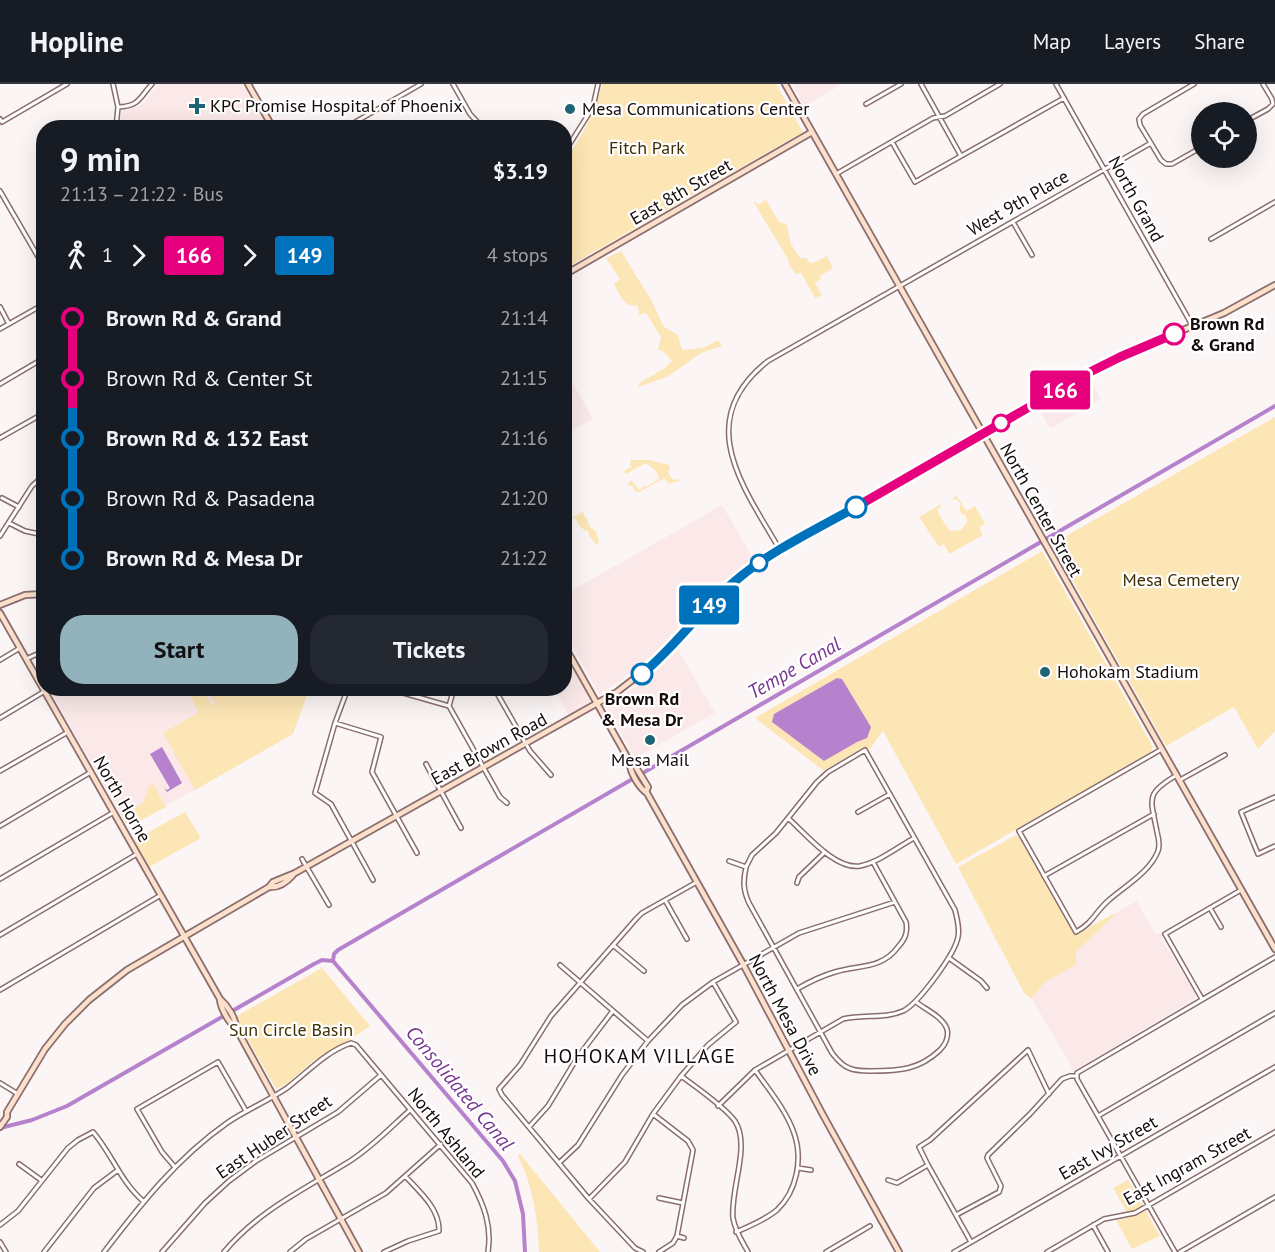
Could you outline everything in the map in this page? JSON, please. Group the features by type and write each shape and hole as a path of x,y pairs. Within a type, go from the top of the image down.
{"main road":[{"path":"248,84 268,120"},
{"name":"North Center Street","path":"785,84 1275,949"},
{"name":"East 8th Street","path":"572,270 812,132"},
{"name":"East Brown Road","path":"2,1124 45,1049 76,1012 120,975 269,887 273,882 295,873 597,704 656,662 723,591 747,571 780,550 1120,357 1224,313 1275,285"},
{"path":"0,605 25,595 36,594"},
{"name":"North Horne","path":"0,613 36,676"},
{"name":"North Mesa Drive","path":"572,659 640,780 648,787 646,792 743,964 899,1252"},
{"name":"North Horne","path":"48,696 360,1252"},
{"name":"East Brown Road","path":"0,1117 7,1112"}],"street":[{"path":"1,121 67,84"},
{"path":"113,84 118,107 117,120"},
{"path":"118,107 141,100 152,84"},
{"path":"359,120 421,84"},
{"path":"453,84 476,120"},
{"path":"572,140 592,107 598,84"},
{"path":"866,104 901,84"},
{"path":"921,84 961,156"},
{"path":"836,174 1000,84"},
{"name":"North Grand","path":"1056,84 1193,327"},
{"path":"1191,153 1172,164 1166,164 1150,143 1139,119 1143,114 1194,84"},
{"path":"1257,116 1273,104 1263,84"},
{"path":"892,142 915,182 1064,98"},
{"name":"West 9th Place","path":"780,550 738,475 729,448 730,414 747,380 756,370 768,361 1150,143"},
{"path":"0,191 36,253"},
{"path":"1211,239 1275,202"},
{"path":"1013,222 1032,255"},
{"path":"0,307 10,324"},
{"path":"0,329 36,309"},
{"path":"0,384 36,363"},
{"path":"0,438 36,418"},
{"path":"0,536 36,482"},
{"path":"2,498 19,507"},
{"path":"8,523 36,533"},
{"path":"0,660 20,648"},
{"path":"26,659 36,655"},
{"path":"0,718 37,696"},
{"path":"345,696 315,793 331,804 373,880"},
{"path":"414,696 449,706 501,796 507,802"},
{"path":"449,706 452,696"},
{"path":"498,696 525,744 551,775"},
{"path":"335,723 381,737 372,772 417,854"},
{"path":"0,771 68,732"},
{"path":"1162,749 1019,831 1076,932 1088,925 1108,901 1136,878 1154,858 1159,846 1152,796 1156,789 1225,755"},
{"path":"718,1106 755,1070 820,1032 843,1019 895,1014 906,1010 915,1002 949,958 955,946 958,936 958,920 955,910 865,750 828,772 752,855 743,881 744,893 773,948 797,989 820,1032 832,1053 849,1069 908,1070 932,1058 944,1046 947,1037 946,1028 940,1020 915,1002"},
{"path":"426,764 461,828"},
{"path":"0,826 91,772"},
{"path":"858,812 890,794"},
{"path":"1275,797 1241,812 1258,854 1275,846"},
{"path":"0,879 114,812"},
{"path":"1044,876 1154,814"},
{"path":"788,818 825,852 843,864 861,866 873,862 915,838"},
{"path":"797,883 799,877 825,852"},
{"path":"0,934 137,854"},
{"path":"302,859 329,905"},
{"path":"729,861 746,867"},
{"path":"797,989 834,972 884,961 894,953 905,938 908,930 906,922 873,862"},
{"path":"644,1252 636,1248 589,1199 499,1089 520,1065 551,1016 642,913 697,882"},
{"path":"1202,999 1165,933 1241,890"},
{"path":"0,990 161,895"},
{"path":"665,900 687,939"},
{"path":"559,1163 578,1146 622,1076 648,1041 682,1005 713,982 799,933 895,902"},
{"path":"1210,908 1221,927"},
{"path":"613,945 644,971"},
{"path":"956,1215 999,1192 1001,1186 987,1158 991,1151 1062,1079 1077,1074 1275,957"},
{"path":"949,958 987,988"},
{"path":"560,965 579,984 648,1041"},
{"path":"589,1199 625,1162 653,1114 681,1076 708,1045 736,1022 713,982"},
{"path":"529,1128 548,1106 577,1059 612,1011"},
{"path":"1098,1116 1275,1013"},
{"name":"North Ashland","path":"274,1096 316,1062 353,1043 472,1183 484,1204 488,1227 488,1252"},
{"path":"971,1242 919,1147 930,1140 1028,1050 1049,1094"},
{"path":"174,1166 162,1152 136,1108 218,1062 246,1111"},
{"name":"East Ivy Street","path":"954,1252 1275,1067"},
{"path":"736,1232 760,1222 777,1209 791,1192 798,1168 798,1147 794,1134 755,1070"},
{"path":"894,1071 894,1079"},
{"path":"1077,1074 1098,1116 1175,1252"},
{"name":"East Huber Street","path":"162,1252 196,1212 229,1181 256,1161 338,1112 381,1075"},
{"path":"681,1076 734,1121 739,1133 741,1149 732,1206 736,1232 748,1252"},
{"path":"0,1083 18,1094"},
{"path":"104,1252 143,1201 174,1166 206,1139 246,1111 274,1096"},
{"path":"224,1252 248,1227 277,1204 351,1160 410,1110"},
{"path":"653,1114 687,1141 693,1150 677,1236 673,1243 659,1252"},
{"path":"0,1225 18,1211 68,1148 93,1132 130,1188 143,1201"},
{"name":"East Ingram Street","path":"1047,1252 1109,1217 1135,1213 1275,1132"},
{"path":"290,1252 306,1239 379,1197 441,1144"},
{"path":"19,1164 41,1180"},
{"path":"888,1180 897,1183 928,1165"},
{"path":"798,1168 811,1170"},
{"path":"44,1252 94,1188 118,1170"},
{"path":"384,1252 439,1231 436,1216 428,1202 405,1176"},
{"path":"1180,1252 1275,1197"},
{"path":"659,1198 683,1203"},
{"path":"1093,1225 1108,1252"},
{"path":"826,1252 870,1226"},
{"path":"677,1236 684,1238"},
{"path":"0,1242 6,1252"},
{"path":"1054,1247 1057,1252"},
{"path":"834,1248 837,1252"}],"shaded area":[{"name":"KPC Promise Hospital of Phoenix","path":"159,84 242,84 263,120 120,120 122,111 141,105"},
{"path":"792,84 839,84 840,85 804,107"},
{"path":"1090,379 1101,399 1050,429 1039,409"},
{"path":"572,381 593,419 572,431"},
{"path":"722,505 753,558 715,588 653,654 622,680 599,694 572,645 572,590"},
{"path":"678,650 715,713 635,758 606,706 648,679"},
{"path":"572,659 597,704 571,719 558,696 572,696"},
{"path":"837,678 842,679 871,727 867,738 824,761 772,722 774,714"},
{"path":"53,696 307,696 293,734 132,825 126,824"},
{"path":"162,747 182,783 167,792 164,787 167,790 170,788 150,754"},
{"path":"1137,901 1155,934 1162,933 1162,940 1196,994 1196,998 1074,1071 1032,999 1043,984 1076,964 1076,952 1115,913"}],"green space":[{"name":"Fitch Park","path":"602,84 776,84 803,132 572,264 572,149 588,124"},
{"path":"766,200 779,222 787,225 791,244 800,258 806,258 811,264 827,256 833,268 820,276 821,279 815,283 822,295 815,298 801,273 796,274 790,266 754,203 755,201 758,205"},
{"path":"621,251 651,300 664,327 678,335 682,350 703,348 718,340 722,346 701,353 667,377 638,387 639,383 664,369 672,361 663,351 658,350 661,337 646,313 638,315 637,305 625,302 614,284 620,279 606,258"},
{"name":"Mesa Cemetery","path":"1275,417 1275,731 1258,749 1234,707 1166,746 1052,544"},
{"path":"630,460 649,460 669,465 668,473 673,480 679,481 669,484 665,478 639,492 635,491 632,485 628,484 631,480 639,490 643,487 642,485 646,487 659,479 656,471 646,463 626,474 624,471 631,467"},
{"path":"957,496 966,511 975,506 985,524 979,527 983,535 949,554 944,544 939,547 919,517 941,504 937,509 950,531 961,530 967,522 966,516 960,512 960,503 956,499 950,500"},
{"path":"584,511 583,514 589,526 596,532 599,543 596,544 588,531 583,530 575,518 572,518"},
{"path":"1042,551 1153,747 1151,752 956,864 883,731 870,749 862,748 824,771 755,718"},
{"path":"190,696 206,696 212,705 215,703 210,696 307,696 293,734 195,790 163,733 199,712"},
{"path":"153,784 166,807 132,825 126,824 121,813 123,811 125,814 143,803 149,786"},
{"path":"185,812 201,838 149,867 134,840"},
{"path":"1016,835 1073,932 1079,933 1115,913 1076,952 1076,964 1043,984 1032,999 1024,993 958,867"},
{"name":"Sun Circle Basin","path":"322,968 370,1026 313,1061 288,1083 276,1089 235,1017"},
{"path":"520,1154 600,1252 539,1252 534,1203 518,1156"},
{"path":"1128,1180 1160,1236 1132,1249 1116,1220 1130,1218 1113,1188"}],"waterway":[{"name":"Tempe Canal","path":"333,961 334,954 338,950 1275,406"},
{"path":"0,1128 32,1120 67,1106 314,964 322,960 333,961"},
{"name":"Consolidated Canal","path":"333,961 503,1161 515,1181 523,1214 525,1252"}],"bus line":[{"name":"166","path":"856,507 1088,373 1174,334"},
{"name":"149","path":"642,674 667,651 723,591 747,571 856,507"}],"place":[{"name":"KPC Promise Hospital of Phoenix","path":"197,106"},
{"name":"Mesa Communications Center","path":"570,109"},
{"name":"Brown Rd & Grand","path":"1174,334"},
{"name":"Hohokam Stadium","path":"1045,672"},
{"name":"Brown Rd & Mesa Dr","path":"642,674"},
{"name":"Mesa Mail","path":"650,740"}],"district":[{"name":"HOHOKAM VILLAGE","path":"640,1056"}]}
